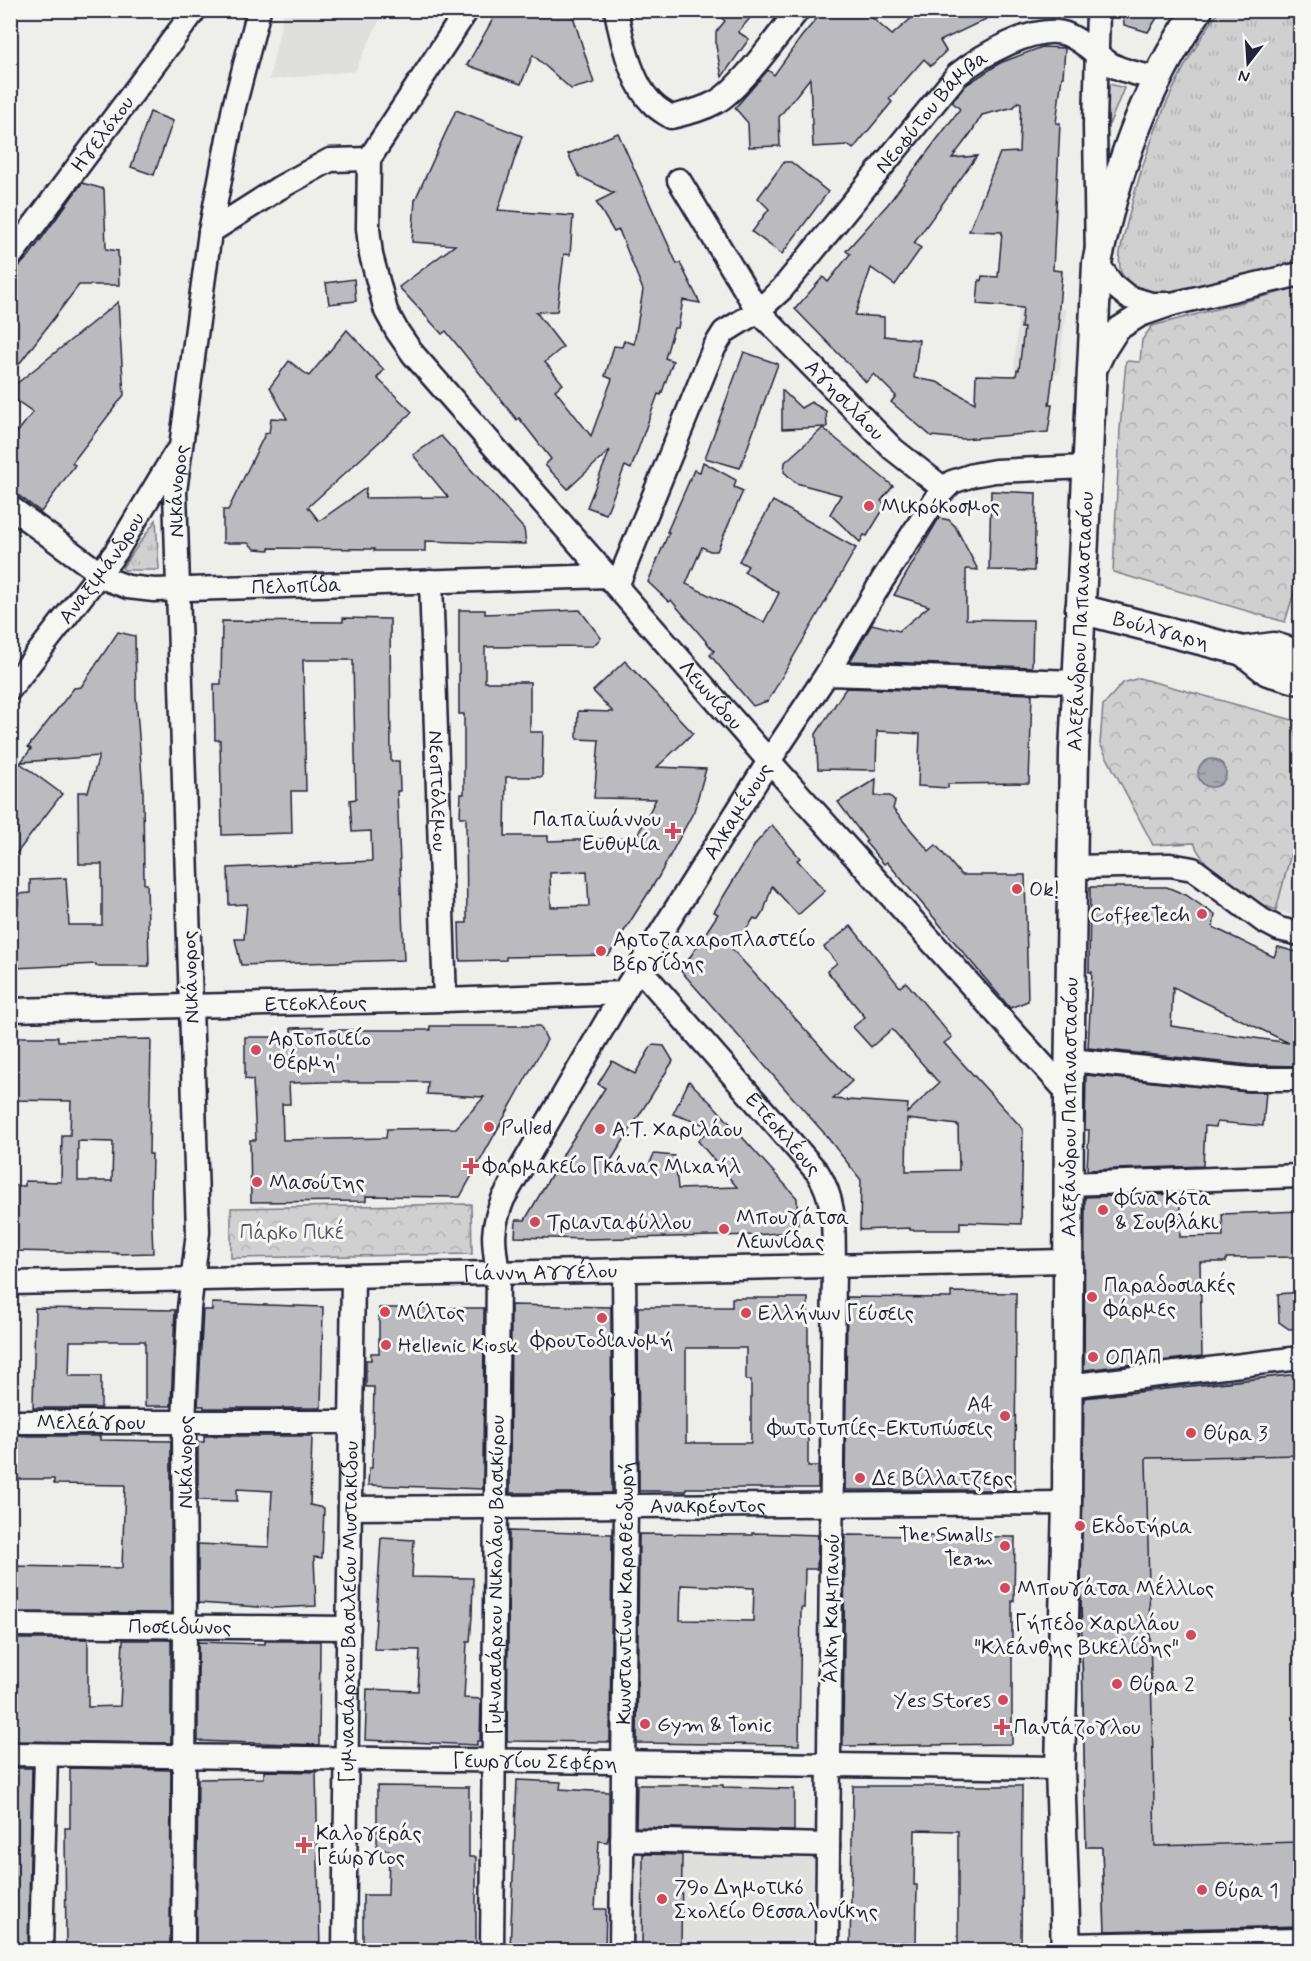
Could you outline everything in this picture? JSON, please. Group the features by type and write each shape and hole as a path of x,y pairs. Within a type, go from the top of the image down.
{"main road":[{"name":"Αλεξάνδρου Παπαναστασίου","path":"1066,1948 1060,1768 1067,1503 1067,1261 1072,867 1077,682 1096,263 1125,157 1156,78 1198,10"},
{"name":"Βούλγαρη","path":"1080,609 1243,651 1274,647 1300,654"},
{"name":"Βούλγαρη","path":"1243,651 1268,671 1300,681"}],"street":[{"name":"Ηγελόχου","path":"10,257 195,10"},
{"name":"Νικάνορος","path":"183,1950 184,1422 189,1309 198,1232 175,491 210,232 234,107 260,10"},
{"path":"210,232 279,188 330,160 369,159 468,10"},
{"path":"616,10 623,43 636,79 652,104 671,117 701,110 719,101 741,80 798,10"},
{"name":"Αλεξάνδρου Παπαναστασίου","path":"1096,263 1095,124 1098,10"},
{"name":"Νεοφύτου Βάμβα","path":"613,581 714,348 724,332 753,313 782,289 957,75 1011,42 1059,32 1069,35 1097,52 1112,65 1156,78"},
{"name":"Λεωνίδου","path":"369,159 370,249 390,321 413,354 769,761 1069,1094"},
{"name":"Αγησιλάου","path":"679,180 753,313 877,433 944,489"},
{"path":"1096,263 1112,284 1128,297 1146,303 1172,303"},
{"path":"1091,382 1098,361 1118,329 1140,315 1172,303 1300,274"},
{"name":"Αναξιμάνδρου","path":"10,689 99,574 136,521 182,442"},
{"name":"Αλκαμένους","path":"498,1273 493,1242 494,1221 502,1199 622,993 827,674 927,510 944,489 962,478 994,471 1086,467"},
{"name":"Πελοπίδα","path":"10,507 109,580 154,590 431,580 613,581"},
{"name":"Νεοπτόλεμου","path":"431,580 445,1000"},
{"path":"827,674 1077,682"},
{"path":"1072,867 1170,865 1193,869 1262,920 1279,929 1300,934"},
{"name":"Ετεοκλέους","path":"639,968 818,1173 832,1204 834,1266"},
{"name":"Ετεοκλέους","path":"11,1010 191,1004 445,1000 622,993"},
{"path":"1071,1060 1250,1079 1300,1079"},
{"path":"1068,1184 1300,1176"},
{"name":"Γιάννη Αγγέλου","path":"10,1283 1067,1261"},
{"name":"Άλκη Καμπανού","path":"826,1950 830,1765 834,1266"},
{"name":"Κωνσταντίνου Καραθεοδωρή","path":"621,1950 626,1507 624,1270"},
{"name":"Γυμνασιάρχου Νικολάου Βασικύρου","path":"492,1950 498,1273"},
{"name":"Γυμνασιάρχου Βασιλείου Μυστακίδου","path":"344,1950 353,1276"},
{"path":"1067,1386 1300,1358"},
{"name":"Μελεάγρου","path":"10,1422 351,1422"},
{"name":"Ανακρέοντος","path":"350,1508 1067,1503"},
{"name":"Ποσειδώνος","path":"10,1625 348,1628"},
{"name":"Γεωργίου Σεφέρη","path":"10,1754 1060,1768"},
{"path":"41,1950 46,1755"},
{"path":"622,1840 828,1845"},
{"path":"1066,1948 1300,1940"}],"shaded area":[{"path":"284,10 384,11 355,71 269,80"},
{"path":"1019,305 1066,309 1059,374 1014,369"},
{"path":"1300,819 1300,918 1276,910"},
{"path":"633,1846 814,1850 812,1950 631,1950"}],"green space":[{"path":"1219,11 1300,11 1300,263 1163,293 1151,293 1133,286 1124,278 1119,260 1121,247 1142,166 1163,112 1188,60"},
{"path":"1106,83 1124,88 1109,125"},
{"path":"1300,287 1300,573 1285,622 1113,572 1120,429 1126,361 1140,362 1142,340 1152,326"},
{"path":"156,520 159,570 125,570 122,568"},
{"path":"1139,678 1300,722 1300,819 1276,910 1241,892 1217,874 1194,843 1153,845 1100,744 1103,705 1123,683"},
{"name":"Πάρκο Πικέ","path":"471,1204 472,1254 231,1258 231,1208"},
{"name":"Γήπεδο Χαριλάου \"Κλεάνθης Βικελίδης\"","path":"1300,1374 1300,1926 1105,1932 1102,1847 1086,1847 1080,1569 1084,1488 1082,1411 1084,1395"}],"water":[{"path":"1212,759 1222,763 1226,773 1222,783 1212,787 1202,783 1198,773 1202,763"}],"building":[{"path":"498,10 571,10 594,83 571,89 533,55 521,84 467,65"},
{"path":"713,10 757,10 738,32 749,39 722,77 716,46 716,32 725,21"},
{"path":"824,10 863,10 892,35 921,10 1005,10 940,41 946,51 931,66 924,59 889,99 892,102 853,149 848,145 813,147 810,78 779,117 780,146 749,147 748,123 735,108 768,70 774,75"},
{"path":"1123,10 1162,10 1148,32 1124,25"},
{"path":"1042,47 1065,48 1056,123 1060,123 1053,270 1062,271 1058,319 1060,319 1049,405 1052,405 1048,432 963,439 931,436 891,402 896,396 874,374 866,382 795,309 823,277 828,282 850,254 846,251 888,204 960,109 952,102 966,85 1000,63","holes":["1018,102 1021,103 1019,152 1000,153 969,231 1002,232 998,277 982,276 981,281 979,280 977,304 1023,308 1021,328 1024,328 1019,370 1016,376 976,375 975,403 937,382 914,378 919,340 884,336 884,317 855,315 871,268 895,285 921,248 914,243 977,156 952,158 982,115 1014,107"]},
{"path":"456,110 522,136 498,210 573,216 570,255 564,254 557,311 536,312 563,347 545,362 563,384 555,390 591,436 612,379 605,376 614,346 622,347 624,341 634,344 643,290 619,230 614,232 596,202 614,193 579,176 568,154 618,133 677,264 680,263 700,303 683,300 678,328 674,328 665,358 673,361 661,395 658,394 631,469 625,466 606,514 587,507 610,450 568,489 545,465 551,459 519,418 517,420 446,331 442,334 399,287 455,245 412,242 415,200"},
{"path":"150,112 173,121 154,175 131,167"},
{"path":"784,162 791,162 828,192 782,254 752,232 769,209 758,198"},
{"path":"82,183 104,189 106,249 118,251 119,285 79,285 10,376 10,276 29,256"},
{"path":"354,279 356,301 329,304 326,283"},
{"path":"118,302 124,395 72,463 75,465 41,512 10,489 10,442 33,412 10,396 10,389"},
{"path":"347,330 384,370 377,378 412,412 308,507 319,521 366,488 365,498 448,497 413,455 441,436 524,529 526,544 425,541 425,551 374,551 374,549 269,548 269,550 255,549 248,543 223,543 223,510 228,510 265,434 269,433 271,418 287,419 270,387 289,361 309,376"},
{"path":"744,352 778,364 740,468 705,458"},
{"path":"782,390 801,408 811,402 826,411 827,427 782,429"},
{"path":"823,428 893,486 881,501 886,505 867,536 864,535 860,542 830,514 841,495 796,483 784,472 785,462"},
{"path":"703,462 736,480 734,487 743,491 717,551 710,551 702,547 686,584 764,622 779,593 744,572 748,566 739,561 773,501 856,548 768,701 753,706 710,655 714,651 671,600 669,602 648,582 694,470 700,472"},
{"path":"991,491 1036,493 1034,571 989,570"},
{"path":"939,518 949,520 955,526 978,570 966,569 966,619 1033,620 1032,667 850,661 872,624 899,631 929,606 894,595"},
{"path":"459,610 485,610 485,614 580,610 601,638 593,646 485,647 485,682 530,682 530,732 543,732 542,777 506,777 505,836 548,836 548,841 636,838 656,799 594,798 599,740 577,739 578,711 613,712 593,691 625,661 693,733 657,767 706,769 694,811 659,876 609,955 506,957 506,960 460,961 459,923 467,923 466,817 460,817 461,794 464,794 464,714 459,714","holes":["587,871 589,906 551,907 550,873"]},
{"path":"343,618 390,619 391,761 399,761 400,791 397,791 404,960 241,965 235,939 244,939 247,904 229,905 228,868 372,861 371,831 352,832 350,800 356,799 353,660 303,660 306,791 291,791 292,833 222,835 220,740 215,740 214,684 221,684 222,621 343,622"},
{"path":"118,632 135,636 149,966 96,966 96,964 15,968 14,961 10,961 10,918 18,905 18,894 30,893 30,880 66,878 69,925 102,925 102,864 79,864 78,792 88,792 99,756 21,762 31,749 28,747 74,688 81,687"},
{"path":"846,688 1032,694 1029,783 948,784 948,788 918,786 920,734 897,732 877,731 876,770 818,769 816,734"},
{"path":"20,763 62,794 10,862 10,776"},
{"path":"876,779 875,796 890,796 895,801 893,809 929,851 936,845 961,875 1025,875 1028,1001 1010,1008 887,862 884,864 865,842 867,841 838,802"},
{"path":"772,825 800,858 797,860 825,891 798,915 772,886 764,911 758,920 754,918 732,949 852,1081 833,1099 908,1104 907,1113 939,1083 892,1029 871,1047 853,1027 865,1017 827,971 837,963 824,947 851,926 900,987 906,982 952,1037 944,1043 1023,1129 1021,1224 960,1222 960,1230 910,1230 910,1228 860,1230 861,1180 824,1133 681,971 718,914 714,912 756,843","holes":["907,1119 958,1125 959,1170 906,1171"]},
{"path":"1090,887 1167,887 1186,895 1215,915 1213,927 1274,957 1278,947 1300,953 1300,1066 1250,1065 1088,1048 1092,972 1089,972","holes":["1173,987 1289,1043 1171,1026"]},
{"path":"430,1026 540,1026 547,1040 460,1197 366,1196 366,1201 251,1202 250,1140 256,1140 253,1080 245,1079 245,1037 291,1037 291,1028 430,1030","holes":["428,1082 427,1094 484,1097 456,1128 387,1129 386,1138 283,1140 282,1104 290,1104 289,1083"]},
{"path":"20,1037 58,1037 58,1041 151,1039 149,1154 152,1154 153,1253 10,1251 10,1186 25,1186 25,1181 61,1182 62,1135 70,1135 71,1101 10,1100 10,1049","holes":["78,1141 113,1142 112,1181 78,1181"]},
{"path":"652,1045 664,1046 673,1061 605,1170 648,1167 654,1154 675,1156 678,1189 737,1187 698,1141 711,1127 673,1114 689,1081 797,1198 798,1231 757,1235 588,1239 515,1237 516,1220 525,1220 605,1088 598,1084 612,1061 635,1074"},
{"path":"1086,1075 1266,1092 1263,1126 1217,1122 1216,1127 1205,1126 1203,1166 1087,1170 1089,1130 1085,1130"},
{"path":"1180,1194 1180,1237 1223,1236 1222,1214 1300,1211 1300,1257 1226,1258 1226,1262 1200,1262 1202,1356 1084,1370 1085,1197"},
{"path":"951,1292 1016,1293 1015,1490 845,1490 847,1297 951,1298"},
{"path":"1300,1292 1300,1328 1289,1329 1279,1322 1278,1294"},
{"path":"732,1298 808,1298 808,1466 818,1466 818,1488 686,1488 686,1491 639,1491 638,1307 732,1307","holes":["686,1348 746,1348 746,1380 751,1380 751,1443 686,1443"]},
{"path":"212,1303 323,1307 321,1408 204,1408 204,1406 198,1406 203,1310 212,1310"},
{"path":"511,1305 611,1307 612,1493 510,1493"},
{"path":"35,1308 175,1310 171,1406 145,1406 145,1341 70,1341 69,1376 101,1376 101,1408 33,1408"},
{"path":"379,1308 484,1308 483,1489 368,1485 369,1468 372,1468 374,1387 366,1387 366,1360 371,1360 371,1353 379,1353"},
{"path":"1300,1374 1300,1455 1146,1458 1155,1846 1300,1842 1300,1926 1105,1931 1102,1847 1086,1847 1081,1597 1084,1398"},
{"path":"10,1436 100,1436 100,1440 171,1441 171,1613 10,1612 10,1566 122,1568 125,1485 54,1484 54,1479 10,1479"},
{"path":"204,1436 312,1436 310,1505 324,1508 322,1558 314,1557 316,1606 273,1608 198,1603 198,1544 269,1547 272,1491 237,1489 237,1501 198,1500 198,1442 204,1442"},
{"path":"509,1531 612,1534 610,1742 507,1741"},
{"path":"752,1533 818,1535 817,1569 805,1569 804,1608 801,1608 799,1745 637,1743 639,1534 752,1535","holes":["681,1585 754,1588 753,1621 680,1620"]},
{"path":"845,1535 1015,1537 1014,1601 1012,1601 1012,1744 843,1746"},
{"path":"381,1538 414,1540 412,1577 473,1578 472,1616 470,1642 467,1642 464,1698 481,1699 480,1741 477,1741 477,1745 365,1740 367,1689 418,1691 420,1650 374,1649"},
{"path":"10,1639 88,1639 88,1707 120,1706 123,1640 171,1640 171,1743 10,1741"},
{"path":"265,1641 320,1641 319,1745 198,1741 198,1642 265,1644"},
{"path":"10,1768 32,1768 28,1949 10,1949"},
{"path":"70,1768 171,1770 170,1950 66,1950 65,1828 70,1828"},
{"path":"264,1771 316,1772 320,1950 196,1950 198,1779 264,1778"},
{"path":"517,1780 561,1782 560,1789 609,1792 609,1835 607,1842 599,1841 595,1909 606,1909 605,1950 510,1950"},
{"path":"637,1785 723,1785 723,1787 794,1789 794,1831 636,1827"},
{"path":"377,1786 469,1787 469,1857 476,1857 476,1950 363,1950 363,1895 388,1895 389,1850 377,1850"},
{"path":"853,1786 1022,1786 1021,1950 958,1950 958,1831 915,1830 916,1943 901,1942 900,1950 850,1950"},
{"name":"79ο Δημοτικό Σχολείο Θεσσαλονίκης","path":"643,1854 682,1855 681,1950 642,1950"}],"place":[{"name":"Μικρόκοσμος","path":"869,506"},
{"name":"Παπαϊωάννου Ευθυμία","path":"673,831"},
{"name":"Ok!","path":"1017,889"},
{"name":"CoffeeTech","path":"1202,914"},
{"name":"Αρτοζαχαροπλαστείο Βεργίδης","path":"601,951"},
{"name":"Αρτοποιείο 'Θέρμη'","path":"256,1050"},
{"name":"Pulled","path":"489,1127"},
{"name":"Α.Τ. Χαριλάου","path":"600,1129"},
{"name":"Φαρμακείο Γκάνας Μιχαήλ","path":"471,1166"},
{"name":"Μασούτης","path":"257,1182"},
{"name":"Φίνα Κότα & Σουβλάκι","path":"1103,1210"},
{"name":"Τριανταφύλλου","path":"535,1222"},
{"name":"Μπουγάτσα Λεωνίδας","path":"724,1229"},
{"name":"Παραδοσιακές Φάρμες","path":"1092,1297"},
{"name":"Μίλτος","path":"385,1312"},
{"name":"Ελλήνων Γεύσεις","path":"746,1313"},
{"name":"Φρουτοδιανομή","path":"602,1318"},
{"name":"Hellenic Kiosk","path":"386,1345"},
{"name":"ΟΠΑΠ","path":"1093,1357"},
{"name":"Α4 Φωτοτυπίες-Εκτυπώσεις","path":"1005,1416"},
{"name":"Θύρα 3","path":"1191,1433"},
{"name":"Δε Βίλλατζερς","path":"860,1478"},
{"name":"Εκδοτήρια","path":"1080,1526"},
{"name":"The Smalls Team","path":"1005,1546"},
{"name":"Μπουγάτσα Μέλλιος","path":"1005,1588"},
{"name":"Γήπεδο Χαριλάου \"Κλεάνθης Βικελίδης\"","path":"1191,1635"},
{"name":"Θύρα 2","path":"1117,1684"},
{"name":"Yes Stores","path":"1003,1700"},
{"name":"Gym & Tonic","path":"645,1724"},
{"name":"Παντάζογλου","path":"1002,1727"},
{"name":"Καλογεράς Γεώργιος","path":"304,1845"},
{"name":"Θύρα 1","path":"1202,1890"},
{"name":"79ο Δημοτικό Σχολείο Θεσσαλονίκης","path":"662,1899"}]}
